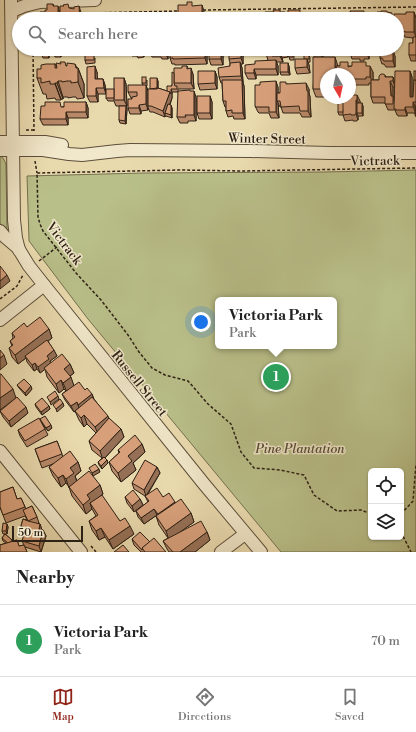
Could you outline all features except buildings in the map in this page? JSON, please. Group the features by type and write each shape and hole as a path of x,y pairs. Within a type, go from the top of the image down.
{"street":[{"path":"20,251 15,230 11,5 24,6 40,2 95,0"},
{"name":"Winter Street","path":"0,142 13,146 34,146 50,151 82,155 117,151 416,153"},
{"name":"Winter Street","path":"0,150 13,146"},
{"name":"Russell Street","path":"0,231 20,251 29,266 44,285 261,552"},
{"path":"0,320 44,285"},
{"path":"0,451 81,552"},
{"path":"221,552 245,534"}],"path":[{"path":"197,10 416,7"},
{"path":"134,12 183,11"},
{"path":"33,56 34,146 37,173"},
{"name":"Victrack","path":"368,513 361,510 337,511 314,495 304,475 280,470 254,468 241,452 231,424 208,404 188,381 164,376 152,368 101,300 76,272 41,228 38,217 37,173 416,168"},
{"path":"404,511 413,501 416,464"},
{"path":"404,538 411,552"}],"green space":[{"path":"0,156 6,164 7,230 5,230 0,223"},
{"name":"Pine Plantation","path":"416,170 416,552 281,552 88,319 29,241 27,176"}],"place":[{"name":"Victoria Park","path":"276,377"}]}
